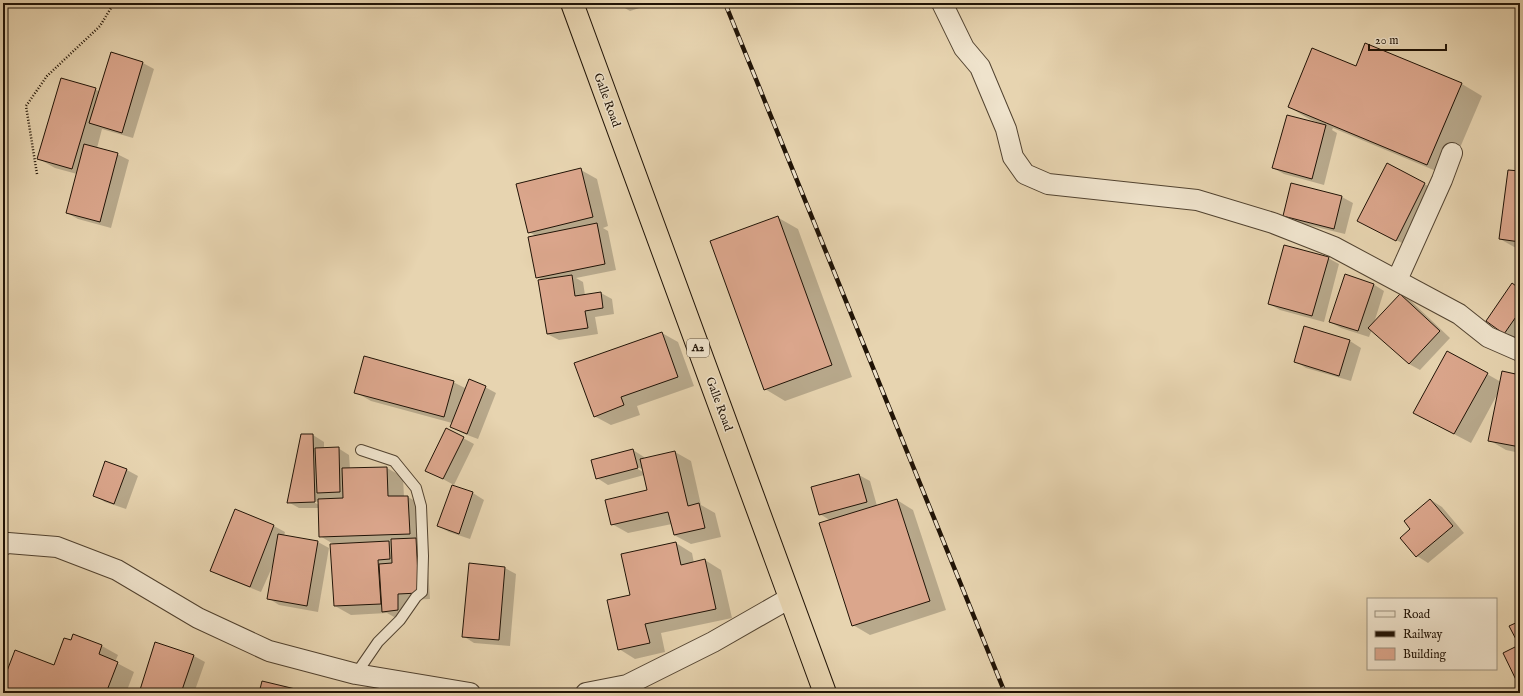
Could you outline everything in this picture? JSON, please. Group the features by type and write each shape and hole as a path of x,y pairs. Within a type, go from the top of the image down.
{"highway":[{"name":"Galle Road","path":"572,3 825,693"}],"street":[{"path":"942,3 964,48 980,67 1006,129 1013,157 1025,174 1048,184 1197,200 1273,223 1334,247 1459,314 1488,337 1520,351"},
{"path":"1397,280 1442,180 1452,153"},
{"path":"3,545 8,543 57,547 116,570 198,618 269,651 356,674 470,693"},
{"path":"586,693 627,685 712,642 790,598"}],"lane":[{"path":"356,674 378,642 400,620 416,597 422,592 423,556 421,506 416,488 394,461 361,450"}],"path":[{"path":"37,174 26,106 47,76 100,26 114,3"}],"building":[{"path":"1365,43 1462,83 1427,165 1288,107 1312,48 1356,66"},
{"path":"111,52 143,62 122,133 89,123"},
{"path":"61,78 96,88 72,169 37,159"},
{"path":"1287,115 1326,125 1312,179 1272,168"},
{"path":"84,144 118,153 100,222 66,213"},
{"path":"1387,163 1425,183 1396,241 1357,221"},
{"path":"581,168 593,217 528,233 516,184"},
{"path":"1508,170 1520,171 1520,242 1499,239"},
{"path":"1291,183 1342,196 1334,229 1283,216"},
{"path":"778,216 832,365 764,390 710,241"},
{"path":"597,223 605,264 536,278 528,237"},
{"path":"1284,245 1329,257 1312,316 1268,304"},
{"path":"1345,274 1374,284 1358,331 1329,322"},
{"path":"572,275 575,296 601,292 603,308 585,311 588,328 547,334 538,280"},
{"path":"1512,283 1520,289 1520,311 1504,334 1486,321"},
{"path":"1400,294 1440,331 1409,364 1368,328"},
{"path":"1304,326 1350,340 1339,376 1294,362"},
{"path":"662,332 678,377 621,397 624,405 594,417 574,363"},
{"path":"1447,351 1488,373 1454,434 1413,413"},
{"path":"364,356 454,381 444,417 354,393"},
{"path":"1502,371 1520,375 1520,447 1488,441"},
{"path":"469,379 486,386 467,434 450,427"},
{"path":"446,428 464,437 443,479 425,471"},
{"path":"301,434 313,434 315,502 287,503"},
{"path":"339,447 340,492 317,493 315,448"},
{"path":"633,449 638,468 596,479 591,460"},
{"path":"675,451 688,506 699,503 705,528 674,535 668,512 611,525 605,500 647,490 640,459"},
{"path":"105,461 127,469 114,504 93,496"},
{"path":"387,467 388,496 408,496 410,534 319,537 318,499 343,498 342,468"},
{"path":"859,474 867,502 819,515 811,487"},
{"path":"452,485 473,492 459,534 437,526"},
{"path":"897,499 930,601 852,626 819,523"},
{"path":"1430,499 1453,526 1416,557 1400,538 1410,529 1404,521"},
{"path":"235,509 274,525 250,587 210,571"},
{"path":"278,534 318,541 307,606 267,599"},
{"path":"416,538 419,593 398,594 398,610 382,612 379,564 392,563 391,539"},
{"path":"389,541 390,559 378,560 381,604 334,606 330,544"},
{"path":"676,542 681,565 705,559 716,609 645,624 650,643 618,650 607,600 630,595 621,554"},
{"path":"469,563 505,567 499,640 462,637"},
{"path":"1520,621 1519,686 1503,653 1519,645 1509,626"},
{"path":"73,634 102,645 99,654 118,662 106,693 3,693 3,669 7,671 15,650 54,665 64,638 71,640"},
{"path":"155,642 194,655 181,693 139,693"},
{"path":"262,681 312,693 259,693"}],"railway":[{"path":"725,3 1005,693"}]}
